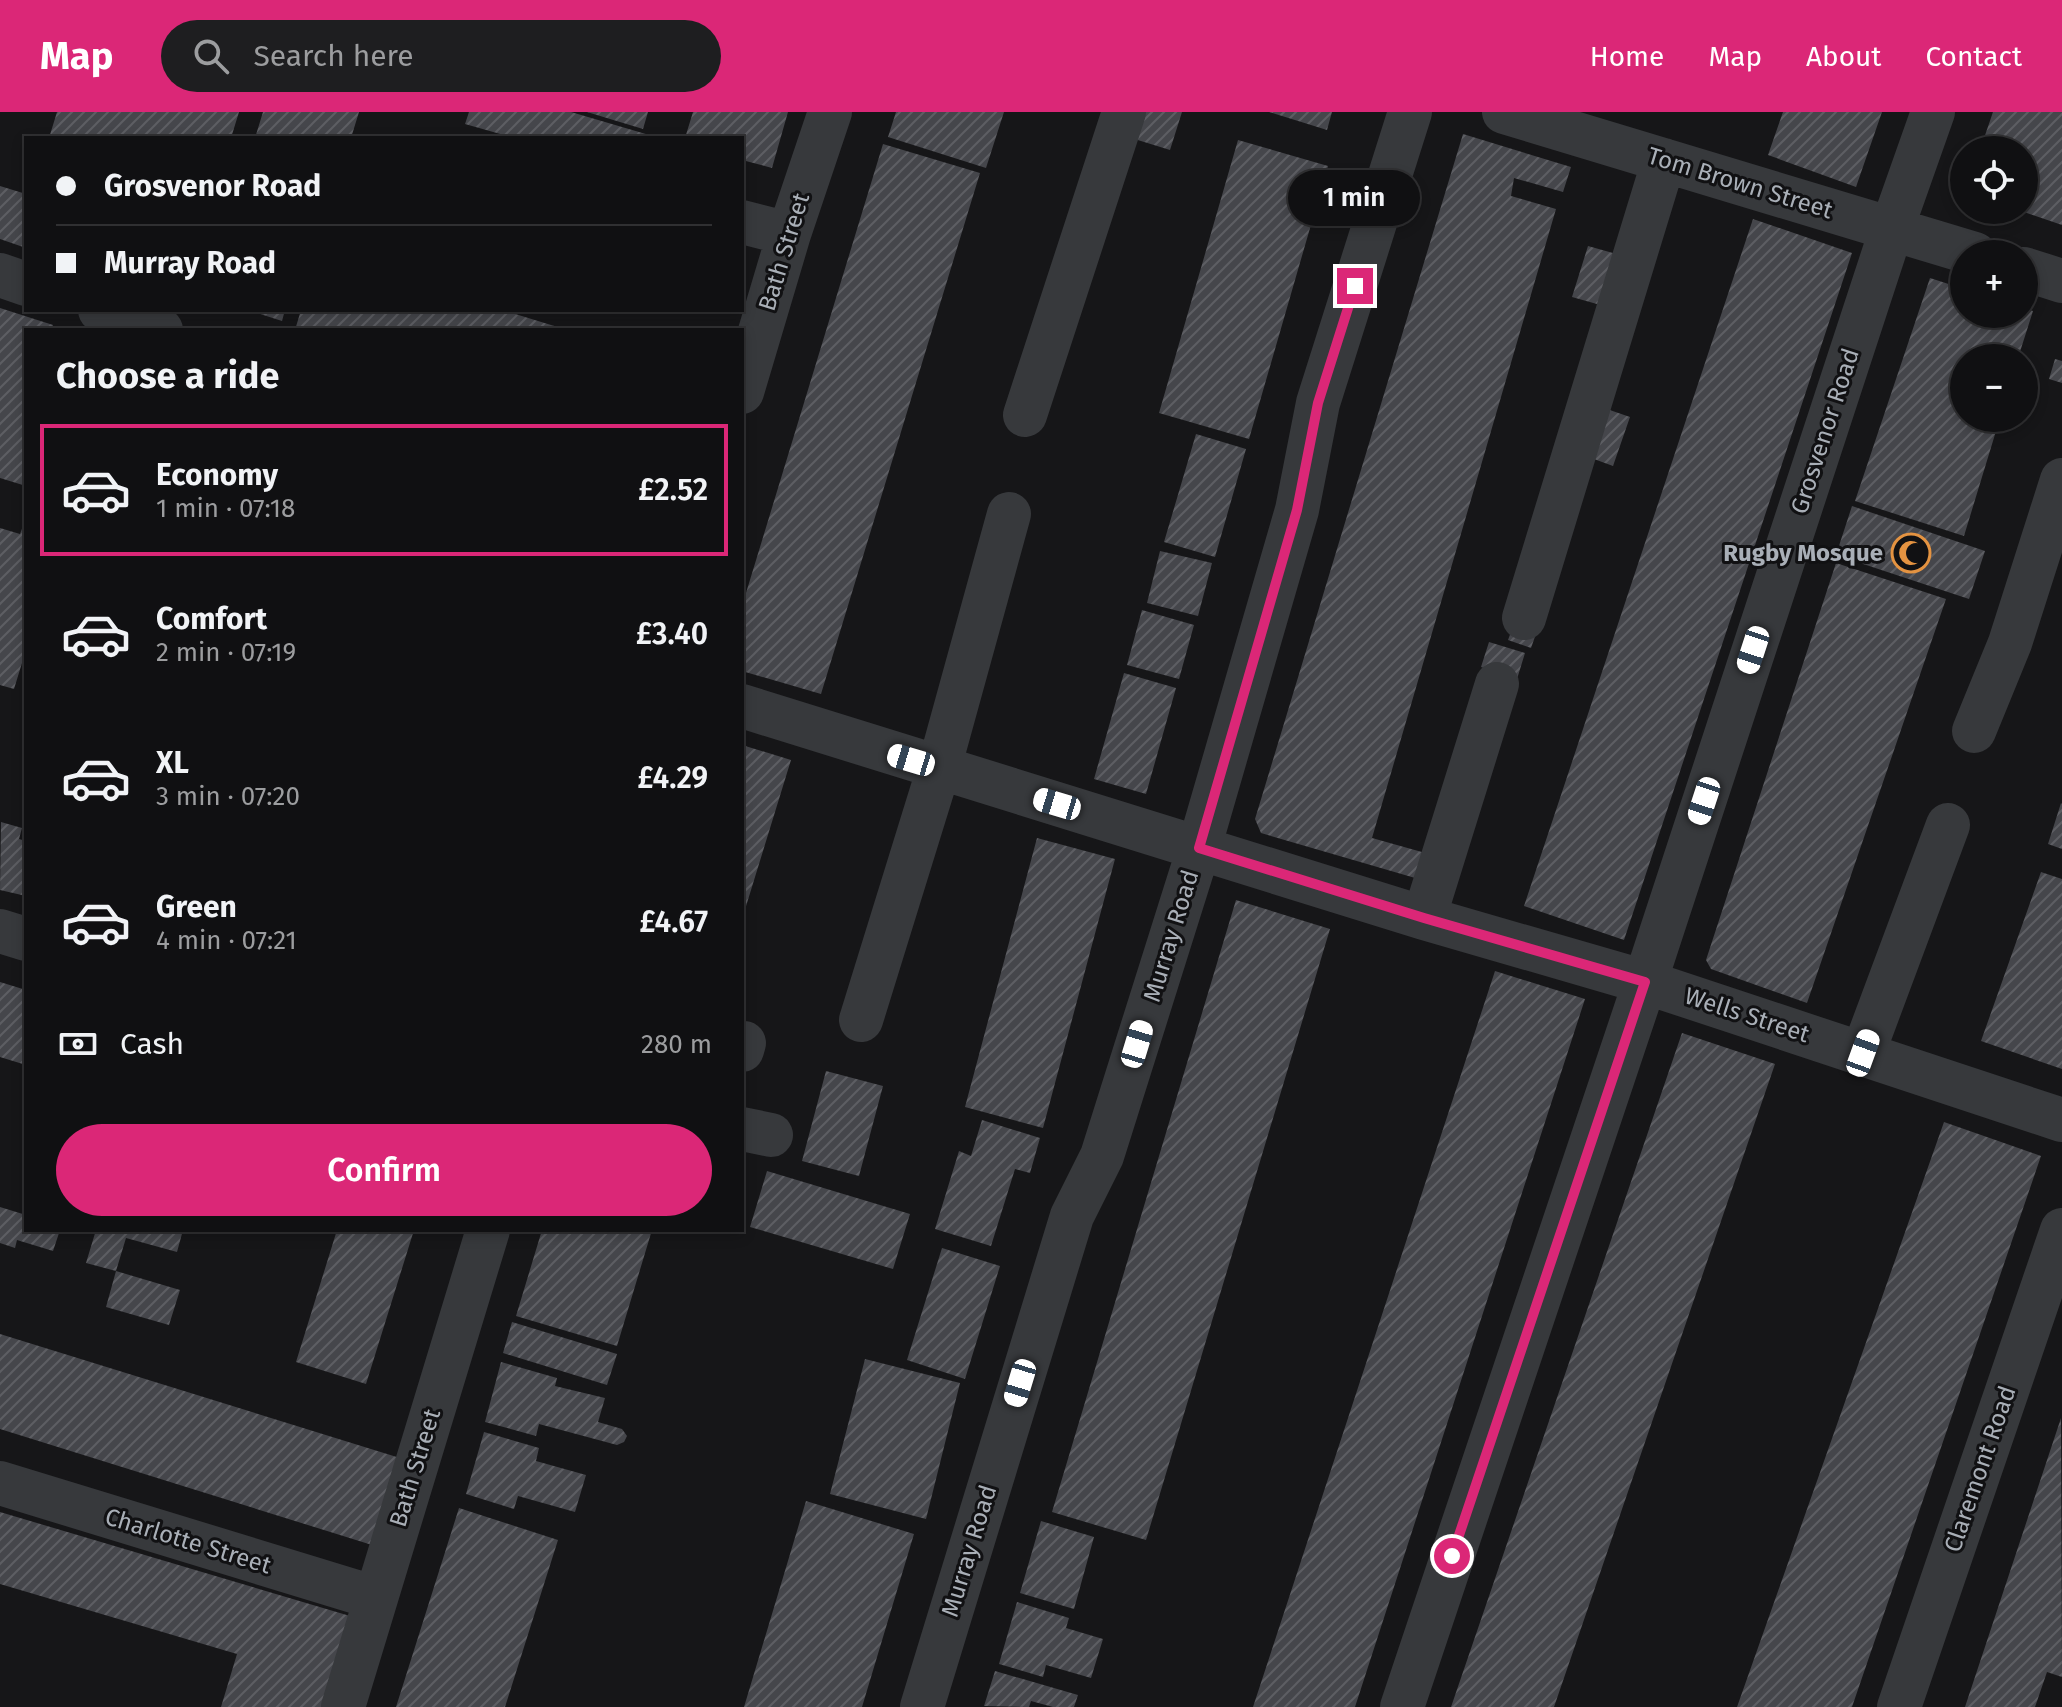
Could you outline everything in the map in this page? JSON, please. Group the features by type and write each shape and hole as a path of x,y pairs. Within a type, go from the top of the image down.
{"street":[{"name":"Bath Street","path":"744,385 789,234 830,112"},
{"path":"1025,415 1124,112"},
{"name":"Murray Road","path":"922,1707 1072,1216 1102,1156 1199,848 1297,510 1318,403 1410,112"},
{"name":"Tom Brown Street","path":"1504,112 1950,246"},
{"name":"Grosvenor Road","path":"1402,1707 1933,112"},
{"path":"1524,618 1664,160"},
{"path":"744,223 789,234"},
{"path":"2038,273 2062,281"},
{"path":"0,275 24,283"},
{"path":"1974,731 2010,643 2062,480"},
{"path":"861,1020 939,768 1009,514"},
{"path":"1424,918 1497,684"},
{"name":"Wells Street","path":"744,707 1424,918 1645,982 2062,1120"},
{"path":"1863,1053 1948,825"},
{"path":"0,931 24,938"},
{"name":"Claremont Road","path":"1899,1707 2062,1230"},
{"name":"Bath Street","path":"343,1707 487,1232"},
{"name":"Charlotte Street","path":"0,1483 376,1598"}],"building":[{"path":"57,112 239,112 232,136 50,136"},
{"path":"263,112 359,112 352,136 256,136"},
{"path":"469,112 571,112 653,136 507,136 465,124"},
{"path":"587,112 648,112 643,129"},
{"path":"693,112 788,112 772,168 744,161 744,136 686,136"},
{"path":"896,112 1004,112 986,168 888,137"},
{"path":"1135,112 1182,112 1170,150 1128,137"},
{"path":"1269,112 1332,112 1327,130"},
{"path":"1783,112 1882,112 1856,187 1768,155"},
{"path":"1993,112 2062,112 2062,225 2038,217 2038,136 1985,136"},
{"path":"1463,134 1571,167 1563,192 1514,178 1511,196 1556,209 1372,838 1429,854 1422,880 1261,833 1255,819"},
{"path":"1238,140 1328,166 1249,439 1159,413"},
{"path":"883,144 980,173 821,694 744,672 744,599"},
{"path":"0,186 24,193 24,247 0,239"},
{"path":"1753,219 1852,253 1624,940 1524,906"},
{"path":"1588,246 1620,255 1604,306 1572,297"},
{"path":"1930,278 1950,284 1950,328 2028,328 2022,344 1950,344 1950,432 1996,432 1964,536 1855,501"},
{"path":"0,308 53,325 52,328 24,328 24,485 0,478"},
{"path":"254,312 284,312 282,321"},
{"path":"300,312 509,312 561,328 296,328"},
{"path":"2055,359 2062,361 2062,383 2049,379"},
{"path":"1601,407 1630,417 1613,466 1583,455"},
{"path":"1196,434 1246,449 1215,557 1164,542"},
{"name":"Rugby Mosque","path":"1852,506 1985,551 1969,599 1836,555"},
{"path":"24,523 24,656 14,689 0,685 0,528 20,534"},
{"path":"1160,551 1212,563 1198,616 1147,603"},
{"path":"1836,563 1946,599 1807,1003 1711,969 1706,960"},
{"path":"1142,610 1194,625 1179,679 1127,665"},
{"path":"1514,624 1537,631 1531,648 1508,640"},
{"path":"1489,642 1525,653 1517,679 1481,667"},
{"path":"1124,673 1176,688 1146,794 1094,779"},
{"path":"744,746 791,760 744,913"},
{"path":"2062,804 2062,849 2048,844"},
{"path":"1,822 22,828 19,839 24,840 24,896 0,890"},
{"path":"1037,838 1115,859 1043,1128 965,1107"},
{"path":"2041,872 2062,879 2062,1069 1981,1041"},
{"path":"1236,900 1330,929 1146,1540 1052,1512"},
{"path":"1495,971 1585,999 1355,1707 1253,1707"},
{"path":"0,982 24,989 24,1064 0,1057"},
{"path":"1682,1033 1775,1064 1554,1707 1451,1707"},
{"path":"826,1071 883,1086 859,1176 802,1161"},
{"path":"982,1120 1040,1138 1030,1173 1015,1169 991,1246 935,1229 959,1151 971,1156"},
{"path":"1944,1122 2041,1156 1852,1707 1737,1707"},
{"path":"767,1171 910,1214 893,1269 750,1227"},
{"path":"0,1207 24,1214 24,1232 59,1232 53,1251 17,1240 15,1248 0,1243"},
{"path":"95,1232 182,1232 177,1252 126,1238 116,1271 86,1263"},
{"path":"336,1232 413,1232 366,1384 296,1362"},
{"path":"541,1232 651,1232 617,1346 516,1316"},
{"path":"942,1248 1000,1266 965,1379 907,1360"},
{"path":"116,1271 180,1290 169,1325 106,1307"},
{"path":"512,1322 617,1354 607,1385 503,1353"},
{"path":"0,1334 400,1458 372,1545 0,1429"},
{"path":"865,1359 960,1383 926,1519 830,1494"},
{"path":"501,1362 557,1378 555,1386 605,1398 598,1422 622,1429 627,1436 624,1442 617,1445 539,1424 536,1436 485,1422"},
{"path":"2061,1418 2062,1677 2047,1672 2035,1707 1965,1707"},
{"path":"484,1432 539,1448 536,1461 586,1475 575,1512 518,1496 514,1509 466,1494"},
{"path":"806,1501 914,1534 862,1707 744,1707"},
{"path":"459,1508 558,1540 505,1707 396,1707"},
{"path":"0,1512 350,1616 323,1707 221,1707 237,1654 0,1584"},
{"path":"1041,1521 1094,1537 1074,1609 1020,1593"},
{"path":"1017,1602 1069,1618 1066,1628 1103,1639 1091,1678 1046,1665 1043,1677 999,1664"},
{"path":"995,1671 1078,1695 1074,1707 1053,1707 1031,1701 1029,1707 984,1706"}],"place":[{"name":"Rugby Mosque","path":"1911,553"}],"route":[{"path":"1355,286 1318,403 1297,510 1199,848 1645,982 1452,1556"}]}
